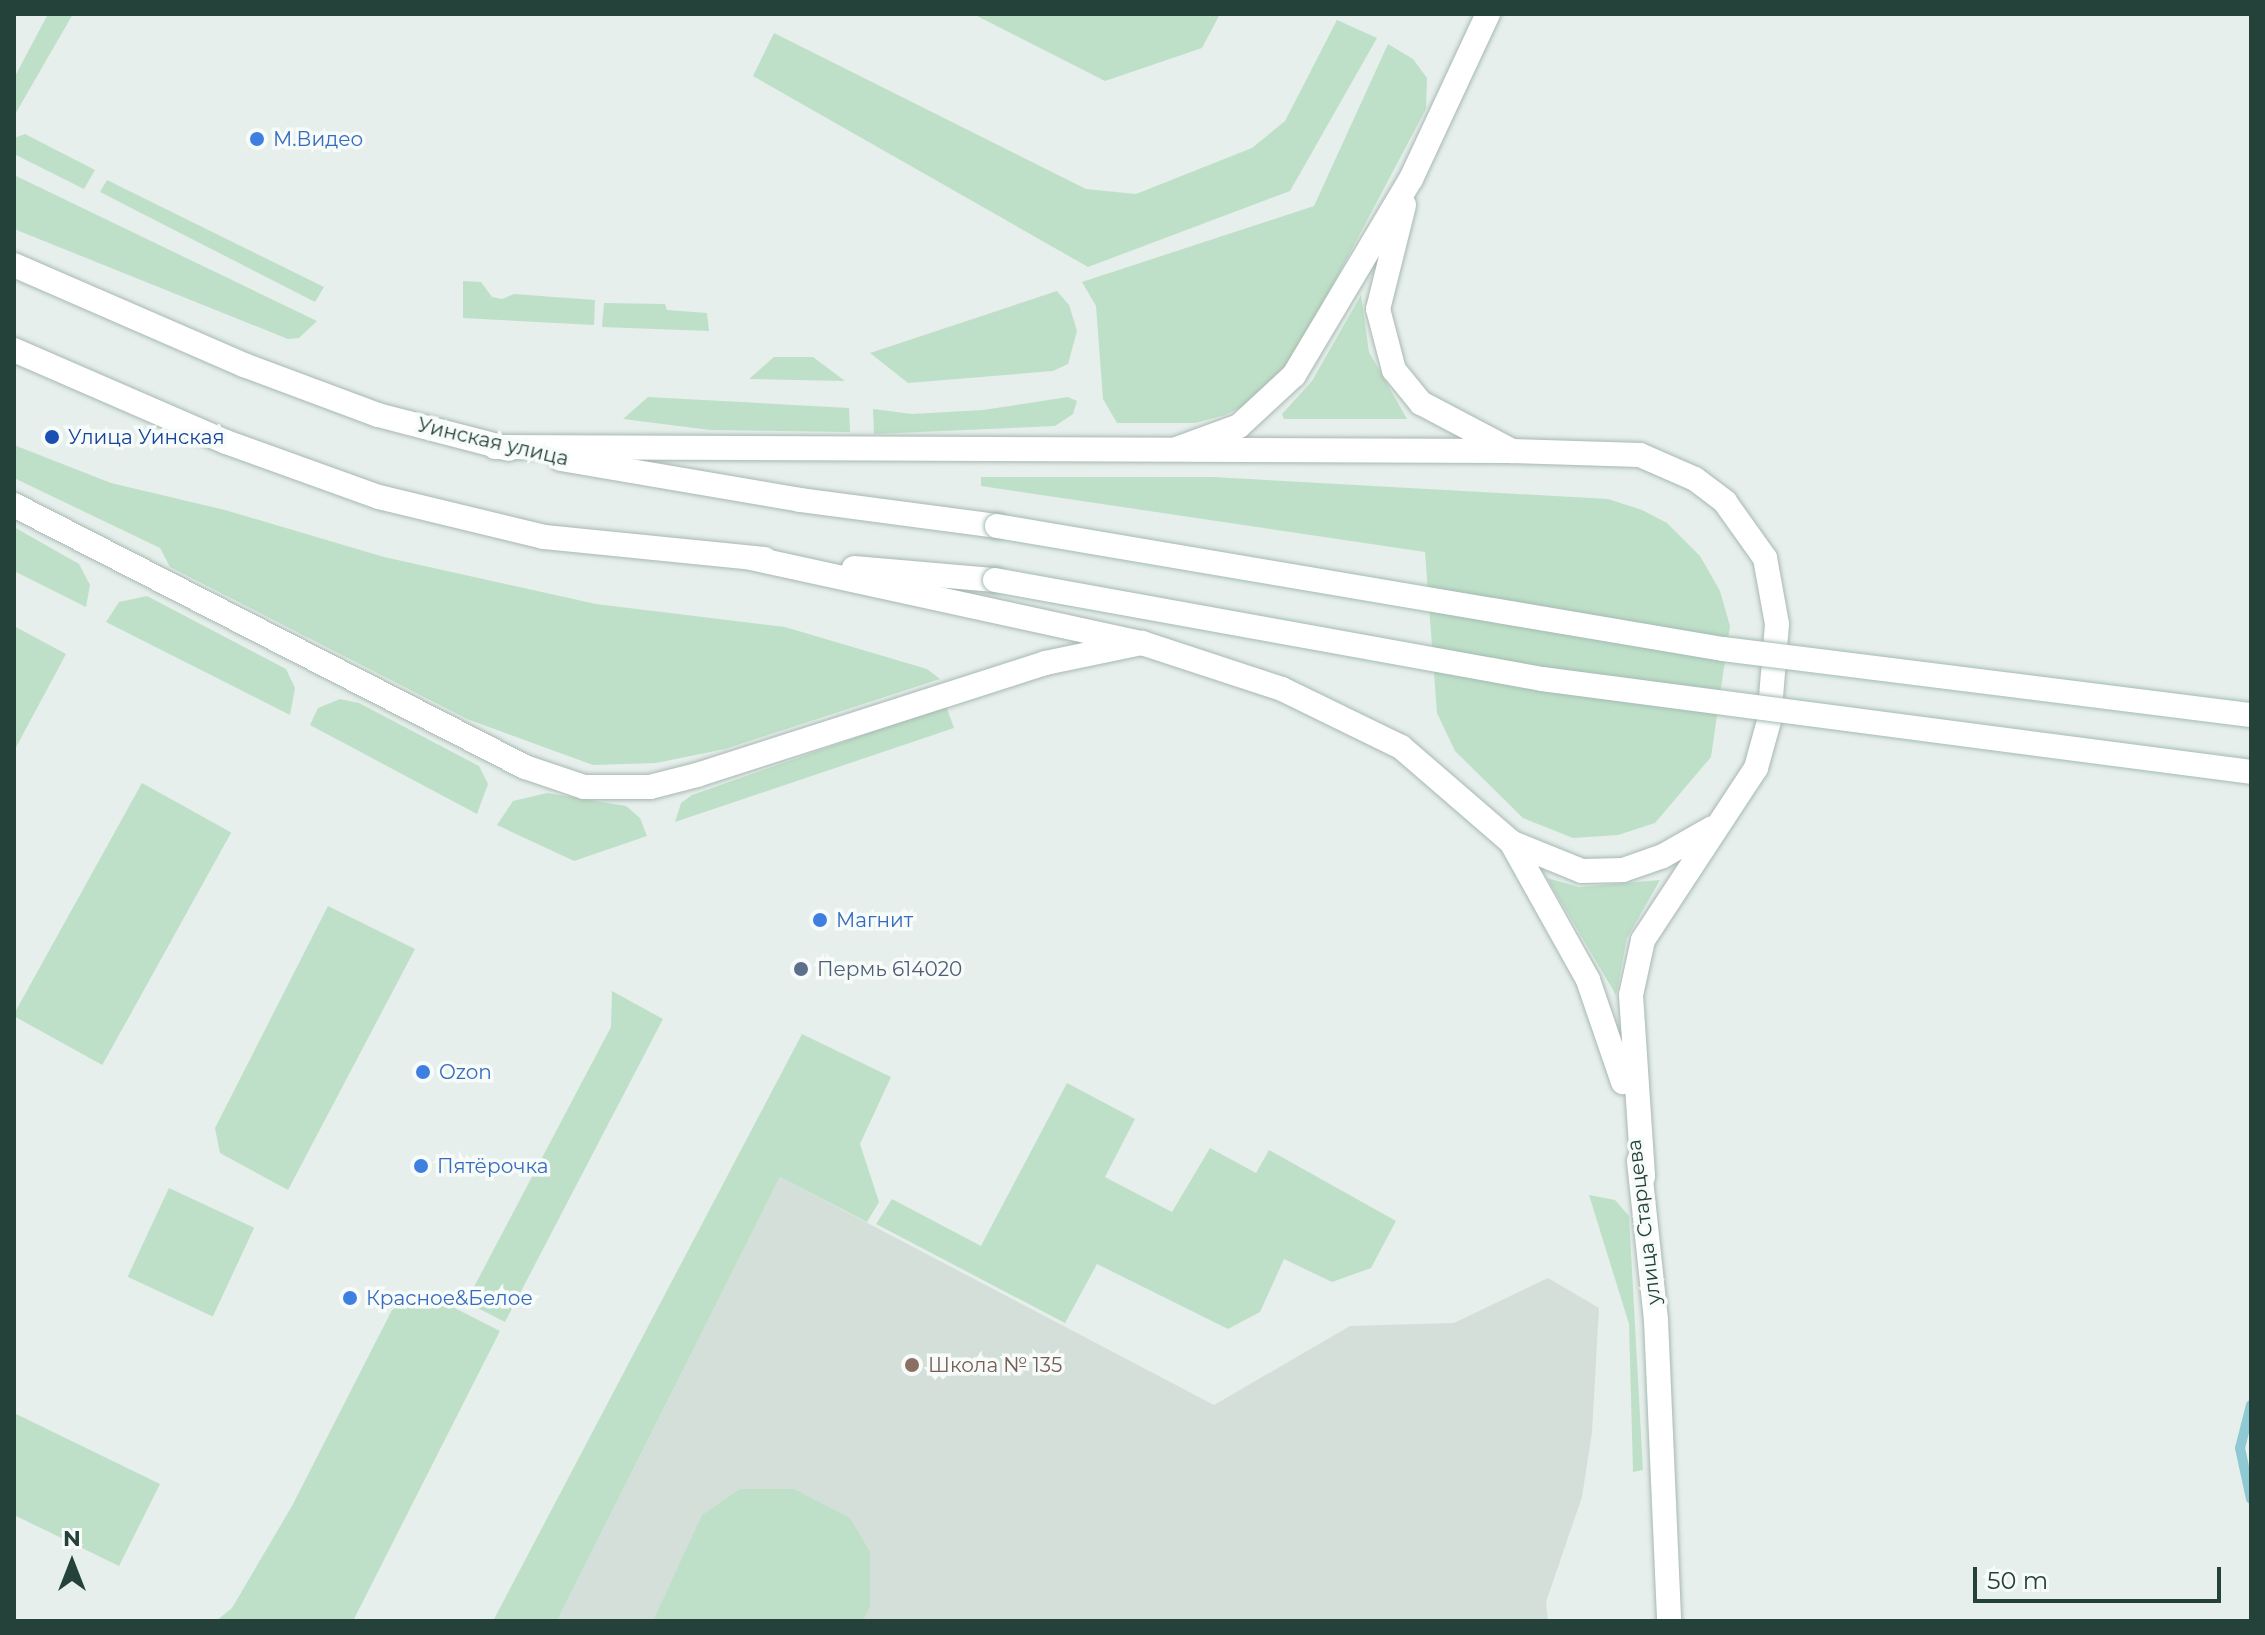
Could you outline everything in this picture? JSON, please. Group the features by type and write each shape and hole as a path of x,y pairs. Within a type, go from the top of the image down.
{"main road":[{"path":"1179,448 1239,426 1294,375 1411,179 1488,14"},
{"path":"1411,179 1378,309 1382,340 1394,370 1421,403 1512,451"},
{"name":"Уинская улица","path":"14,265 244,365 378,415 495,447 800,500 997,526 1723,649 2251,715"},
{"path":"14,350 226,442 379,497 544,537 995,580 1542,679 2251,772"},
{"path":"495,447 1512,451 1640,455 1695,479 1725,502 1765,558 1777,624 1769,721 1756,768 1658,913 1640,954 1631,995 1643,1177"},
{"path":"14,505 525,767 584,787 650,787 686,778 1045,663 1142,643"},
{"name":"улица Старцева","path":"751,558 1142,643 1282,689 1401,747 1511,842 1588,980 1619,1060 1643,1177 1656,1320 1669,1621"},
{"path":"1511,842 1582,871 1623,870 1663,856 1722,820"}],"shaded area":[{"name":"Школа № 135","path":"780,1177 1214,1405 1350,1326 1454,1323 1548,1278 1599,1308 1592,1432 1582,1497 1546,1602 1548,1621 557,1621"}],"green space":[{"path":"48,14 73,14 14,116 14,78"},
{"path":"973,14 1220,14 1202,48 1105,81"},
{"path":"1337,20 1377,38 1290,191 1088,267 753,76 774,33 1086,189 1136,194 1252,148 1285,121"},
{"path":"1388,44 1413,59 1427,78 1426,109 1292,362 1252,402 1225,415 1195,423 1117,423 1103,399 1096,306 1082,282 1314,206"},
{"path":"25,134 95,170 84,189 14,154 14,138"},
{"path":"14,175 317,321 299,338 288,339 14,229"},
{"path":"107,180 324,287 315,302 100,192"},
{"path":"463,281 481,282 492,297 502,299 514,294 595,300 594,325 463,318"},
{"path":"1057,291 1069,305 1077,331 1068,364 1053,371 908,383 870,353"},
{"path":"1361,295 1369,352 1407,419 1284,419 1282,414 1312,381"},
{"path":"604,303 665,304 667,310 707,313 709,331 602,327"},
{"path":"774,357 813,357 845,381 749,379"},
{"path":"648,397 849,408 850,432 710,430 623,419"},
{"path":"1068,397 1077,401 1073,414 1055,426 874,434 873,409 912,414 983,410"},
{"path":"14,445 111,483 225,510 384,557 596,604 785,627 927,669 940,679 725,749 656,763 593,765 467,719 170,567 160,548 14,478"},
{"path":"981,477 1212,477 1608,499 1642,510 1667,523 1700,556 1720,591 1730,626 1711,757 1655,823 1618,835 1573,838 1523,818 1455,751 1437,713 1425,552 981,486"},
{"path":"14,527 79,564 90,585 86,607 14,571"},
{"path":"147,596 286,669 295,688 290,715 106,622 119,602"},
{"path":"14,626 66,654 14,751"},
{"path":"340,699 359,703 479,766 488,784 477,814 310,725 318,708"},
{"path":"946,706 954,728 675,822 681,803 692,795"},
{"path":"142,783 231,832 102,1065 14,1014"},
{"path":"547,793 626,806 640,818 647,836 574,861 497,825 513,801"},
{"path":"1547,878 1579,887 1660,880 1627,938 1616,995"},
{"path":"328,906 415,949 288,1190 220,1153 215,1128"},
{"path":"612,991 663,1019 505,1322 466,1302 611,1027"},
{"path":"802,1034 891,1077 860,1144 879,1202 867,1222 780,1177 557,1621 493,1621"},
{"path":"1067,1083 1135,1119 1105,1177 1172,1212 1210,1148 1256,1173 1269,1150 1396,1221 1371,1268 1332,1282 1284,1259 1260,1312 1228,1329 1097,1264 1065,1323 876,1224 892,1199 981,1246"},
{"path":"169,1188 254,1228 213,1317 128,1277"},
{"path":"1589,1195 1615,1200 1629,1216 1643,1470 1633,1472 1629,1324"},
{"path":"425,1293 500,1331 353,1621 216,1621 232,1608 292,1506 392,1310"},
{"path":"14,1413 160,1484 119,1566 14,1515"},
{"path":"740,1489 794,1489 850,1518 870,1552 870,1606 863,1621 653,1621 702,1515"}],"waterway":[{"path":"2251,1405 2240,1448 2251,1499"}],"place":[{"name":"М.Видео","path":"257,139"},
{"name":"Улица Уинская","path":"52,437"},
{"name":"Магнит","path":"820,920"},
{"name":"Пермь 614020","path":"801,969"},
{"name":"Ozon","path":"423,1072"},
{"name":"Пятёрочка","path":"421,1166"},
{"name":"Красное&Белое","path":"350,1298"},
{"name":"Школа № 135","path":"912,1365"}]}
